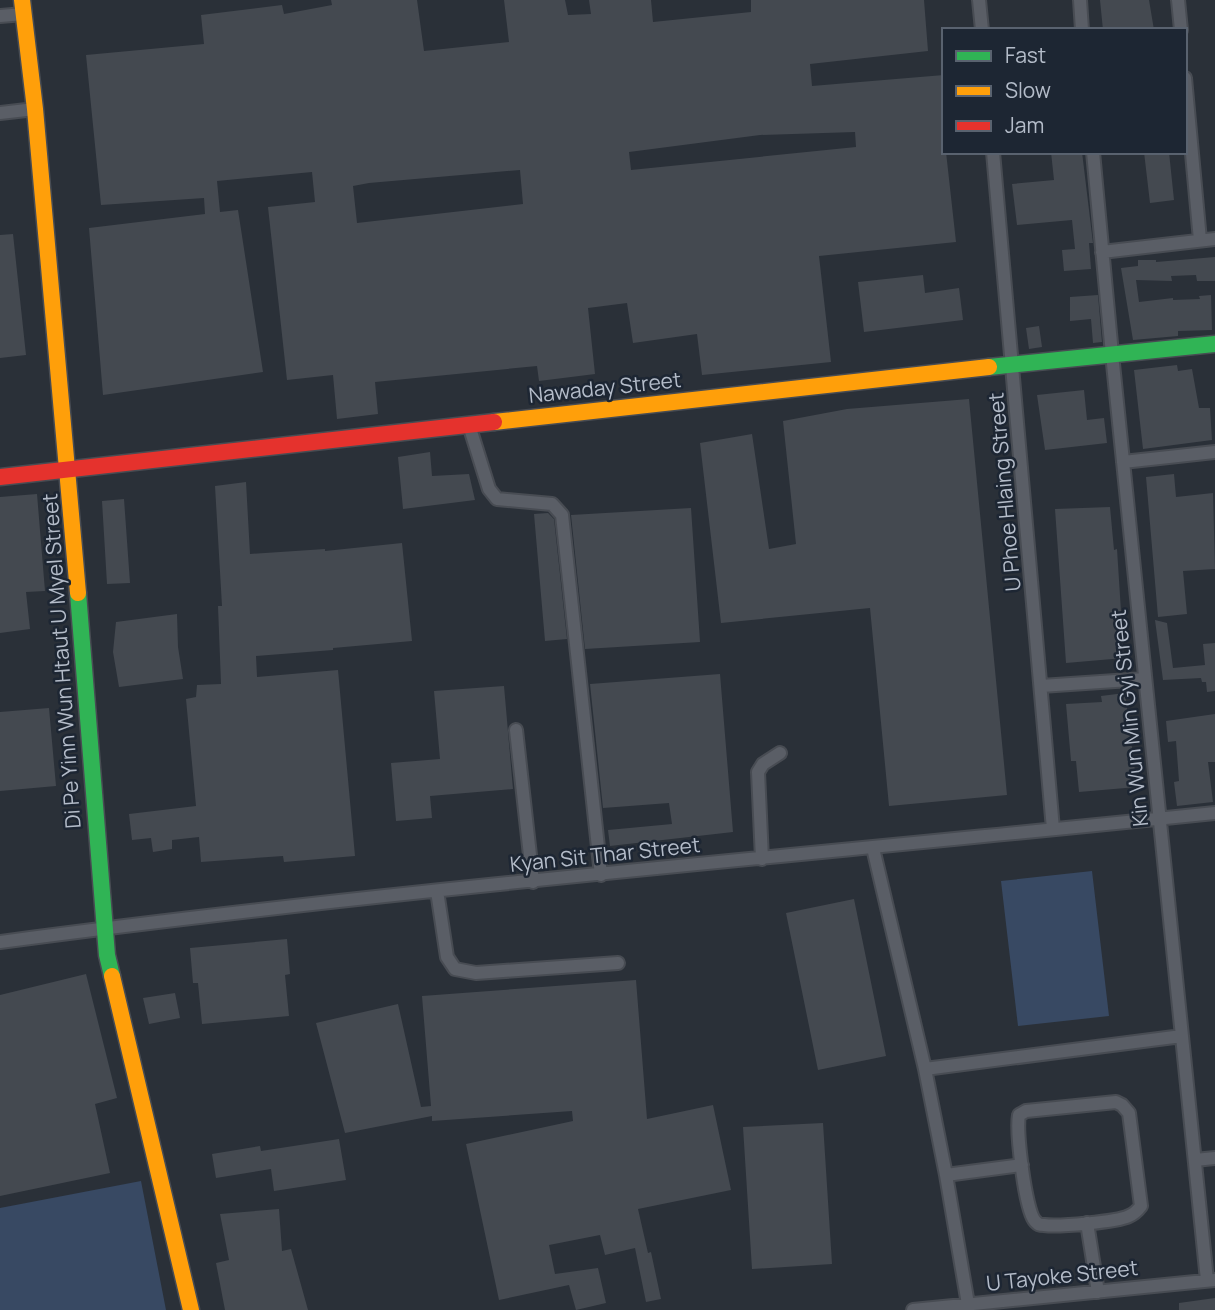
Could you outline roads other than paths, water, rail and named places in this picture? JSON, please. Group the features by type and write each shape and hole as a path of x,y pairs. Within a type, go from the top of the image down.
{"street":[{"path":"979,0 982,28"},
{"path":"1080,0 1082,28"},
{"path":"1178,0 1181,28"},
{"path":"0,16 23,7"},
{"name":"Di Pe Yinn Wun Htaut U Myel Street","path":"23,7 68,470 107,955 191,1310"},
{"path":"1187,100 1200,240"},
{"path":"0,113 35,109"},
{"name":"U Phoe Hlaing Street","path":"993,154 1053,829"},
{"name":"Kin Wun Min Gyi Street","path":"1093,154 1182,1036 1211,1280"},
{"path":"1102,252 1215,239"},
{"name":"Nawaday Street","path":"0,477 1215,344"},
{"path":"469,425 489,489 497,499 552,505 562,515 600,875"},
{"path":"1123,462 1215,452"},
{"path":"1041,686 1145,679"},
{"path":"516,730 533,882"},
{"path":"762,859 758,772 763,764 780,753"},
{"name":"Kyan Sit Thar Street","path":"0,942 437,891 1215,813"},
{"path":"873,848 925,1069 968,1307"},
{"path":"437,891 447,957 455,969 476,973 618,963"},
{"path":"925,1069 1182,1036"},
{"path":"1108,1102 1122,1105 1129,1114 1141,1206 1128,1217 1087,1223 1045,1226 1038,1224 1031,1216 1022,1165 1019,1115 1026,1111 1108,1102"},
{"path":"1195,1160 1215,1158"},
{"path":"946,1175 1022,1165"},
{"path":"1087,1223 1098,1292"},
{"name":"U Tayoke Street","path":"912,1310 968,1307 1211,1280"}],"water":[{"path":"1092,871 1109,1016 1018,1026 1001,881"},
{"path":"141,1181 166,1310 0,1310 0,1208"}]}
